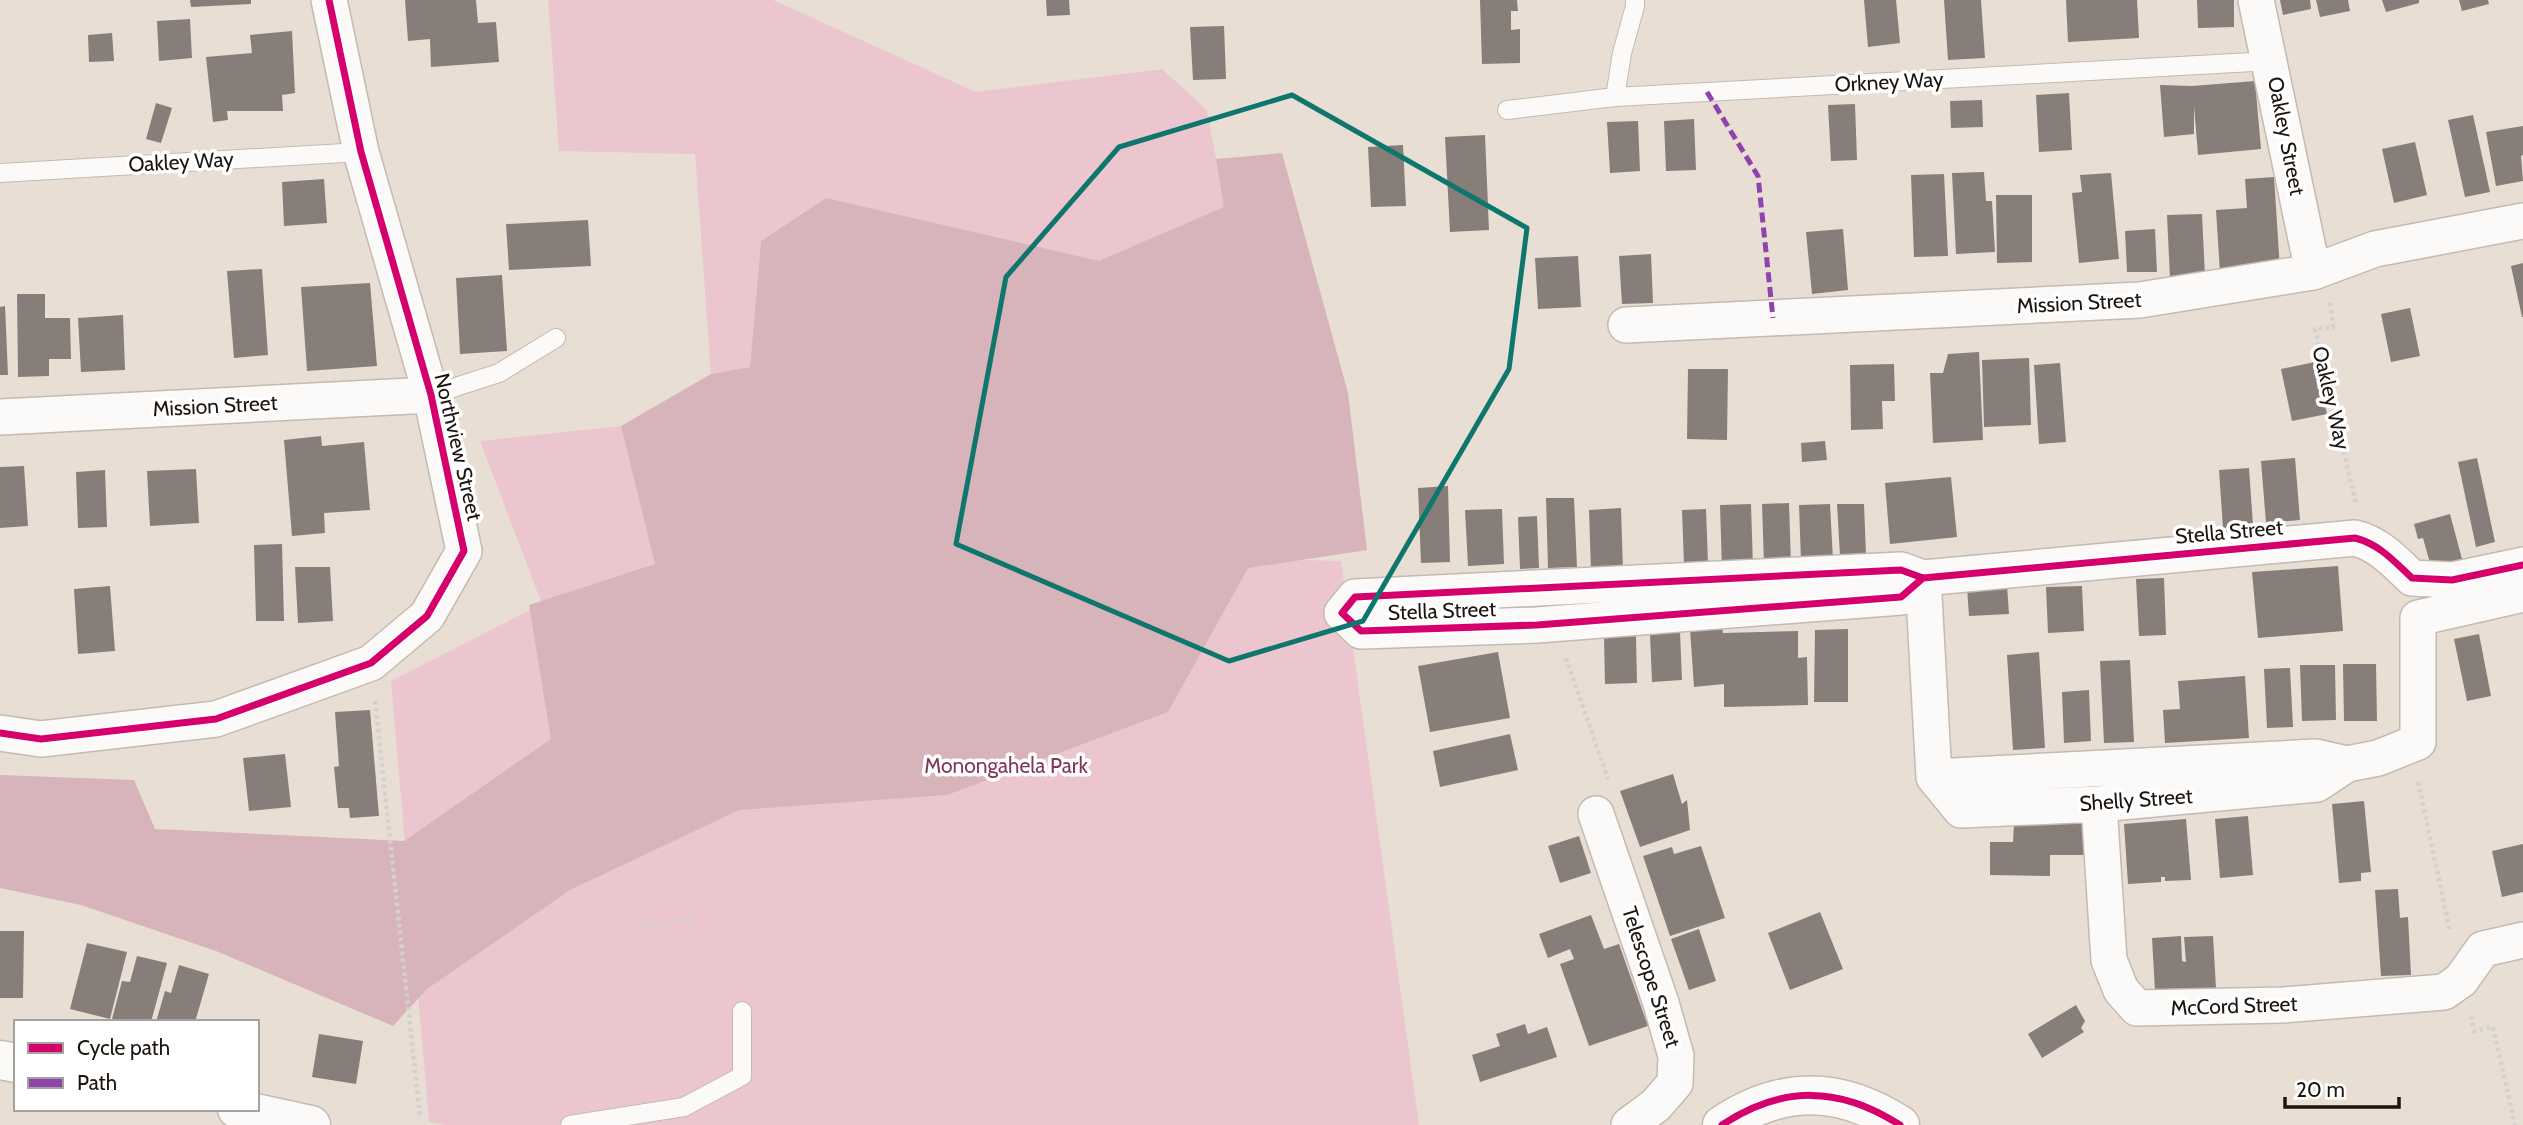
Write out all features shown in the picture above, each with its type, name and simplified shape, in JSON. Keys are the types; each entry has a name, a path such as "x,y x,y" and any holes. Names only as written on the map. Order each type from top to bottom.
{"street":[{"name":"Northview Street","path":"0,733 41,739 216,719 371,663 427,616 464,551 431,395 361,152 329,0"},
{"name":"Oakley Street","path":"2256,0 2322,286"},
{"name":"Mission Street","path":"1626,325 2140,300 2322,286 2375,249 2523,221"},
{"name":"Mission Street","path":"0,417 431,395"},
{"name":"Stella Street","path":"1923,578 1901,597 1566,623 1361,631 1342,613 1356,597 1901,570 1923,578 2355,538 2369,542 2389,555 2412,578 2452,580 2523,565"},
{"path":"1923,578 1934,777"},
{"name":"Shelly Street","path":"1934,777 1961,810 2099,804 2317,784 2347,764 2378,758 2418,742 2418,618 2523,594"},
{"name":"Shelly Street","path":"1934,777 2316,757 2347,764"},
{"name":"Telescope Street","path":"1603,800 1676,1056 1675,1083 1656,1105 1629,1125"},
{"name":"McCord Street","path":"2099,804 2109,960 2120,990 2137,1008 2283,1005 2444,992 2461,980 2483,949 2523,940"},
{"path":"1722,1125 1758,1105 1802,1095 1835,1096 1864,1105 1900,1125"},
{"path":"246,1111 311,1125"}],"lane":[{"path":"1615,97 1635,0"},
{"name":"Orkney Way","path":"1507,110 1615,97 2271,61"},
{"name":"Oakley Way","path":"0,173 361,152"},
{"path":"431,395 499,373 556,338"},
{"path":"570,1125 684,1107 742,1076 742,1011"}],"path":[{"path":"1566,623 1564,652 1603,800"},
{"path":"371,663 420,1117"},
{"path":"2407,782 2418,778 2450,933"},
{"path":"639,925 695,919"},
{"path":"2470,1013 2474,1031 2493,1027 2515,1125"}],"highlighted area":[{"path":"1292,95 1527,228 1509,369 1363,621 1229,661 956,544 1006,277 1119,147"}],"green space":[{"path":"548,0 773,0 976,92 1162,69 1207,110 1225,207 1099,262 826,198 761,241 750,367 711,374 695,154 559,151"},
{"path":"1282,153 1348,393 1367,550 1248,568 1168,712 947,795 739,810 570,890 427,989 393,1026 216,951 81,905 0,888 0,775 134,780 155,829 404,841 551,739 529,605 655,564 621,426 711,374 750,367 761,241 826,198 1099,261 1224,207 1216,159"},
{"name":"Monongahela Park","path":"621,426 1305,560 1341,561 1419,1125 446,1125 429,1122 391,681 542,604 480,441"}],"building":[{"path":"190,0 251,0 251,4 191,7"},
{"path":"405,0 476,0 478,23 496,22 499,62 431,67 430,39 408,41"},
{"path":"1046,0 1069,0 1070,15 1047,16"},
{"path":"1480,0 1517,0 1518,11 1511,11 1511,30 1520,29 1520,63 1482,64"},
{"path":"1864,0 1896,0 1900,43 1868,47"},
{"path":"1944,0 1981,0 1985,58 1948,60"},
{"path":"2066,0 2137,0 2139,38 2068,42"},
{"path":"2197,0 2234,0 2234,27 2198,28"},
{"path":"2280,0 2310,0 2311,9 2283,15"},
{"path":"2316,0 2348,0 2350,11 2320,17"},
{"path":"2382,0 2419,0 2419,3 2386,12"},
{"path":"2459,0 2488,0 2489,4 2462,11"},
{"path":"190,19 192,58 159,61 157,21"},
{"path":"1224,26 1226,79 1193,80 1190,27"},
{"path":"292,31 295,93 282,95 283,111 227,111 228,120 213,122 206,57 252,53 250,35"},
{"path":"112,33 114,61 89,62 88,35"},
{"path":"2255,81 2261,149 2198,155 2194,106 2194,134 2164,137 2160,85 2192,86"},
{"path":"2069,93 2072,150 2039,152 2036,95"},
{"path":"1982,100 1983,127 1951,128 1950,101"},
{"path":"156,103 172,108 161,143 146,139"},
{"path":"1855,104 1857,160 1831,161 1828,105"},
{"path":"2473,115 2490,192 2465,197 2448,120"},
{"path":"1694,119 1696,170 1666,171 1664,121"},
{"path":"1638,121 1640,171 1610,173 1607,122"},
{"path":"2523,126 2523,181 2496,186 2486,132"},
{"path":"1485,135 1489,230 1450,232 1445,137"},
{"path":"2415,142 2427,195 2394,203 2382,149"},
{"path":"1403,145 1406,206 1371,207 1368,147"},
{"path":"1984,172 1986,201 1992,201 1995,252 1956,254 1952,173"},
{"path":"2111,173 2119,259 2079,263 2072,193 2082,192 2080,175"},
{"path":"1944,174 1948,256 1914,257 1911,175"},
{"path":"2274,177 2280,269 2220,273 2216,210 2247,208 2245,179"},
{"path":"324,179 327,223 284,226 282,182"},
{"path":"1996,195 2032,195 2032,262 1997,263"},
{"path":"2202,214 2205,276 2170,278 2167,215"},
{"path":"588,220 591,266 509,270 506,224"},
{"path":"1843,229 1848,290 1812,294 1806,232"},
{"path":"2155,229 2157,272 2127,272 2125,231"},
{"path":"1651,254 1653,303 1622,304 1619,256"},
{"path":"1578,256 1581,307 1538,309 1535,258"},
{"path":"2523,263 2523,317 2522,317 2511,266"},
{"path":"262,269 268,355 234,358 227,271"},
{"path":"502,275 507,351 460,354 456,278"},
{"path":"370,283 377,366 307,371 301,287"},
{"path":"17,294 45,294 45,318 70,318 71,359 49,359 49,376 18,377"},
{"path":"5,306 8,375 0,375 0,307"},
{"path":"2410,308 2420,356 2391,362 2381,314"},
{"path":"123,315 125,370 81,372 78,318"},
{"path":"1979,352 1983,440 1933,443 1930,373 1943,373 1948,354"},
{"path":"2029,358 2031,425 1984,427 1982,360"},
{"path":"2315,362 2327,414 2292,421 2281,369"},
{"path":"2060,363 2066,442 2039,444 2034,365"},
{"path":"1894,364 1895,401 1882,401 1883,429 1851,430 1850,365"},
{"path":"1688,369 1728,369 1727,440 1687,439"},
{"path":"321,436 322,446 364,442 370,510 324,513 325,533 292,536 284,440"},
{"path":"1825,441 1827,460 1802,462 1801,443"},
{"path":"2295,458 2300,520 2266,523 2261,461"},
{"path":"2477,458 2495,542 2476,547 2458,462"},
{"path":"24,466 28,526 0,528 0,467"},
{"path":"2249,468 2253,525 2223,528 2219,470"},
{"path":"196,469 199,523 150,526 147,471"},
{"path":"105,470 107,527 78,528 76,472"},
{"path":"1951,477 1957,537 1890,544 1885,483"},
{"path":"1448,486 1450,562 1421,563 1418,488"},
{"path":"1546,498 1574,498 1577,567 1548,568"},
{"path":"1789,503 1791,564 1764,565 1762,504"},
{"path":"1751,504 1753,568 1722,569 1720,505"},
{"path":"1830,504 1833,560 1801,561 1799,505"},
{"path":"1837,504 1864,504 1866,555 1840,556"},
{"path":"1621,508 1623,571 1591,572 1589,510"},
{"path":"1502,509 1504,564 1468,566 1465,510"},
{"path":"1706,509 1708,564 1684,565 1682,510"},
{"path":"2450,514 2462,559 2431,567 2423,538 2418,539 2414,524"},
{"path":"1537,516 1539,568 1520,569 1518,517"},
{"path":"282,544 284,621 256,621 254,545"},
{"path":"2338,566 2343,631 2258,638 2252,572"},
{"path":"295,567 330,567 333,621 298,623"},
{"path":"2164,578 2166,635 2139,636 2136,579"},
{"path":"2007,585 2009,614 1969,616 1967,587"},
{"path":"110,586 115,651 78,654 74,589"},
{"path":"2082,586 2084,631 2048,633 2046,587"},
{"path":"1722,627 1723,633 1798,631 1798,658 1807,657 1808,705 1724,707 1724,684 1694,687 1690,629"},
{"path":"1848,629 1848,702 1814,702 1815,630"},
{"path":"1680,632 1682,680 1652,682 1650,634"},
{"path":"2479,634 2491,696 2467,701 2454,639"},
{"path":"1636,636 1637,683 1605,684 1604,637"},
{"path":"1498,652 1510,718 1430,732 1418,666"},
{"path":"2039,652 2045,748 2013,750 2007,655"},
{"path":"2130,660 2134,742 2104,743 2100,661"},
{"path":"2343,664 2376,664 2377,721 2344,721"},
{"path":"2300,665 2335,665 2336,720 2302,721"},
{"path":"2290,668 2293,727 2267,728 2264,669"},
{"path":"2245,676 2249,738 2165,743 2163,710 2180,709 2178,681"},
{"path":"2089,690 2091,741 2064,743 2062,692"},
{"path":"370,710 379,816 350,818 349,808 338,808 334,767 339,766 335,712"},
{"path":"1510,734 1518,770 1440,787 1433,751"},
{"path":"285,754 291,807 249,811 243,758"},
{"path":"1673,774 1682,804 1687,800 1690,830 1640,847 1620,791"},
{"path":"2364,801 2371,872 2361,873 2361,881 2339,883 2332,804"},
{"path":"2248,816 2253,875 2220,878 2215,819"},
{"path":"2186,819 2191,880 2165,881 2165,877 2161,877 2161,882 2128,884 2124,824"},
{"path":"2014,823 2086,824 2086,855 2050,855 2050,876 1990,875 1990,842 2013,842"},
{"path":"1579,836 1591,873 1560,883 1548,846"},
{"path":"2523,844 2523,892 2502,897 2492,851"},
{"path":"1701,846 1725,918 1670,936 1643,856 1672,847 1674,854"},
{"path":"2398,889 2400,918 2408,917 2411,975 2381,976 2375,890"},
{"path":"1820,912 1843,969 1790,990 1768,933"},
{"path":"1591,915 1604,949 1619,944 1648,1026 1589,1046 1560,964 1574,959 1570,949 1548,958 1539,934"},
{"path":"1699,929 1716,981 1689,990 1671,939"},
{"path":"0,931 24,931 23,998 0,998"},
{"path":"2181,936 2182,961 2186,962 2184,937 2213,936 2216,988 2155,991 2152,938"},
{"path":"87,943 127,952 110,1019 70,1009"},
{"path":"137,956 167,963 152,1020 112,1019 122,981 130,982"},
{"path":"179,965 209,974 196,1020 157,1020 165,991 171,993"},
{"path":"2076,1005 2085,1021 2081,1028 2084,1032 2042,1058 2028,1034"},
{"path":"1525,1024 1528,1034 1547,1027 1557,1057 1480,1082 1472,1055 1500,1046 1496,1034"},
{"path":"319,1034 363,1041 356,1084 312,1077"}],"marked path":[{"path":"1707,92 1758,176 1773,318"}],"cycle path":[{"path":"0,733 41,739 216,719 371,663 427,616 464,551 431,395 361,152 329,0"},
{"path":"1923,578 1901,597 1537,625 1361,631 1342,613 1355,597 1901,570 1923,578 2355,538 2379,549 2412,578 2452,580 2523,565"},
{"path":"1722,1125 1767,1103 1811,1095 1855,1103 1900,1125"}]}
